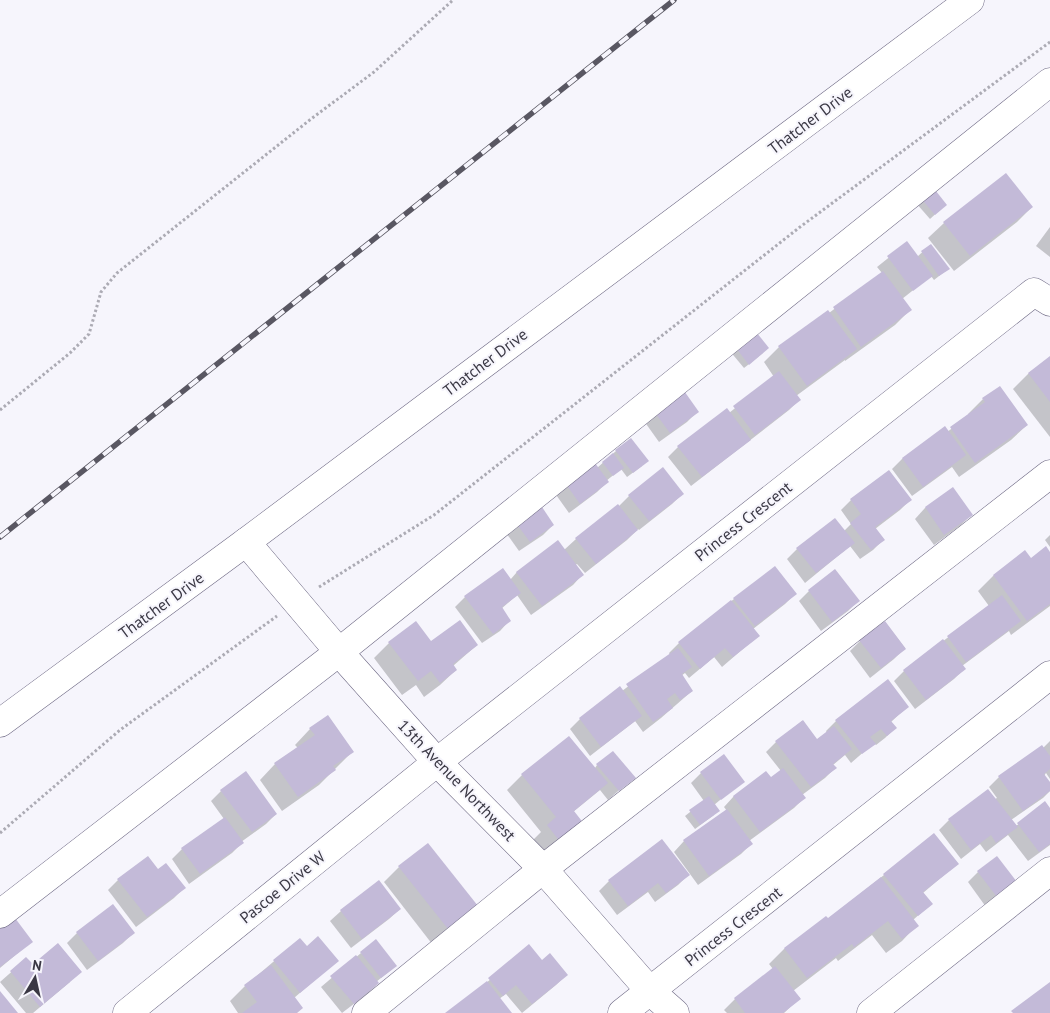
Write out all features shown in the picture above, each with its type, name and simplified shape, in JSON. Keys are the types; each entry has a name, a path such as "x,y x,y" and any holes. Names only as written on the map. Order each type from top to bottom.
{"street":[{"name":"Thatcher Drive","path":"0,723 246,542 970,0"},
{"path":"0,914 339,652 1046,92"},
{"name":"Princess Crescent","path":"437,762 1034,292 1050,302"},
{"path":"366,1013 543,869 1050,474"},
{"name":"13th Avenue Northwest","path":"246,542 339,652 437,762 543,869 650,991 674,1013"},
{"name":"Princess Crescent","path":"622,1013 1050,675"},
{"name":"Pascoe Drive W","path":"127,1013 437,762"},
{"path":"871,1013 1050,871"}],"path":[{"path":"0,410 89,334 101,292 117,273 311,119 374,72 452,0"},
{"path":"0,833 120,730 297,601 434,515 800,227 1050,42"}],"building":[{"path":"1006,173 1033,207 970,256 943,222"},
{"path":"932,186 947,205 935,215 920,197"},
{"path":"907,241 933,276 913,291 887,256"},
{"path":"931,244 950,269 939,276 921,251"},
{"path":"883,271 912,310 861,347 833,307"},
{"path":"828,310 857,349 807,386 778,346"},
{"path":"753,328 769,348 749,365 733,344"},
{"path":"1050,356 1050,402 1028,373"},
{"path":"779,371 801,400 755,435 733,406"},
{"path":"1000,386 1028,425 975,463 950,427 985,402 982,398"},
{"path":"682,388 699,412 670,433 653,410"},
{"path":"727,408 751,440 702,477 677,446"},
{"path":"945,426 966,455 923,487 902,458"},
{"path":"631,438 649,461 633,473 615,450"},
{"path":"613,453 624,468 613,476 602,462"},
{"path":"592,459 609,482 580,504 563,480"},
{"path":"663,467 684,494 649,521 628,495"},
{"path":"889,470 912,500 875,527 885,540 871,550 850,523 861,514 850,499"},
{"path":"953,487 973,515 944,535 925,507"},
{"path":"538,501 554,525 530,542 513,519"},
{"path":"618,504 638,530 596,564 575,538"},
{"path":"835,518 855,543 816,573 796,548"},
{"path":"558,540 584,575 542,606 516,572"},
{"path":"1046,546 1050,552 1050,604 1027,621 993,575 1025,550 1031,558"},
{"path":"775,566 797,594 755,626 733,598"},
{"path":"503,568 521,593 502,607 511,621 493,634 464,596"},
{"path":"835,569 860,601 832,622 808,590"},
{"path":"1002,595 1021,621 966,662 947,636"},
{"path":"731,600 760,636 733,657 725,648 700,669 678,642"},
{"path":"460,620 478,645 453,664 457,670 440,683 431,671 418,681 388,642 416,621 431,641"},
{"path":"885,621 906,649 881,668 859,640"},
{"path":"943,639 966,669 926,700 903,670"},
{"path":"678,648 692,667 682,674 693,691 680,700 675,693 667,699 673,708 653,722 626,684"},
{"path":"888,679 909,707 891,721 897,728 887,736 881,729 870,737 876,744 862,754 835,720"},
{"path":"620,686 642,716 601,747 579,718"},
{"path":"328,715 354,752 333,766 336,770 298,797 274,763 315,735 309,728"},
{"path":"803,720 817,739 834,726 852,749 833,764 837,768 811,787 775,741"},
{"path":"569,736 608,783 574,811 588,829 565,848 547,825 556,817 521,774"},
{"path":"1042,745 1050,756 1050,769 1044,774 1050,782 1050,791 1023,811 998,776"},
{"path":"613,751 636,778 619,791 596,764"},
{"path":"724,754 745,782 721,800 700,772"},
{"path":"783,768 806,798 760,832 733,796 766,771 771,777"},
{"path":"246,771 277,814 252,832 220,790"},
{"path":"988,789 1018,827 996,843 991,835 971,850 948,819"},
{"path":"709,796 720,811 700,825 689,810"},
{"path":"1045,801 1050,808 1050,844 1039,852 1017,823"},
{"path":"727,809 753,844 709,876 683,840"},
{"path":"225,817 244,843 200,874 181,848"},
{"path":"934,833 959,864 923,892 933,904 918,916 883,874"},
{"path":"662,839 690,875 666,893 658,883 628,906 608,880"},
{"path":"428,843 482,911 452,934 398,866"},
{"path":"148,856 158,869 166,863 186,888 147,917 117,879"},
{"path":"997,856 1017,882 997,897 977,871"},
{"path":"881,877 919,926 902,939 888,921 854,947 852,944 807,978 784,948 826,916 828,918"},
{"path":"379,880 401,909 362,939 340,910"},
{"path":"113,904 135,933 98,961 76,932"},
{"path":"12,914 33,942 0,967 0,924"},
{"path":"318,936 339,961 300,993 273,960 300,938 307,946"},
{"path":"376,939 397,966 381,978 360,952"},
{"path":"58,943 82,972 40,1007 10,971 26,957 33,964"},
{"path":"529,944 542,960 550,953 568,975 532,1004 516,985 503,996 488,978"},
{"path":"356,955 379,983 354,1004 330,976"},
{"path":"271,965 303,1008 297,1013 242,1013 257,1002 244,985"},
{"path":"775,966 801,999 783,1013 745,1013 734,998"},
{"path":"487,981 512,1013 445,1013"},
{"path":"1050,982 1050,1013 1013,1013 1011,1011"},
{"path":"0,991 18,1013 0,1013"}],"railway":[{"path":"0,537 674,0"}]}
